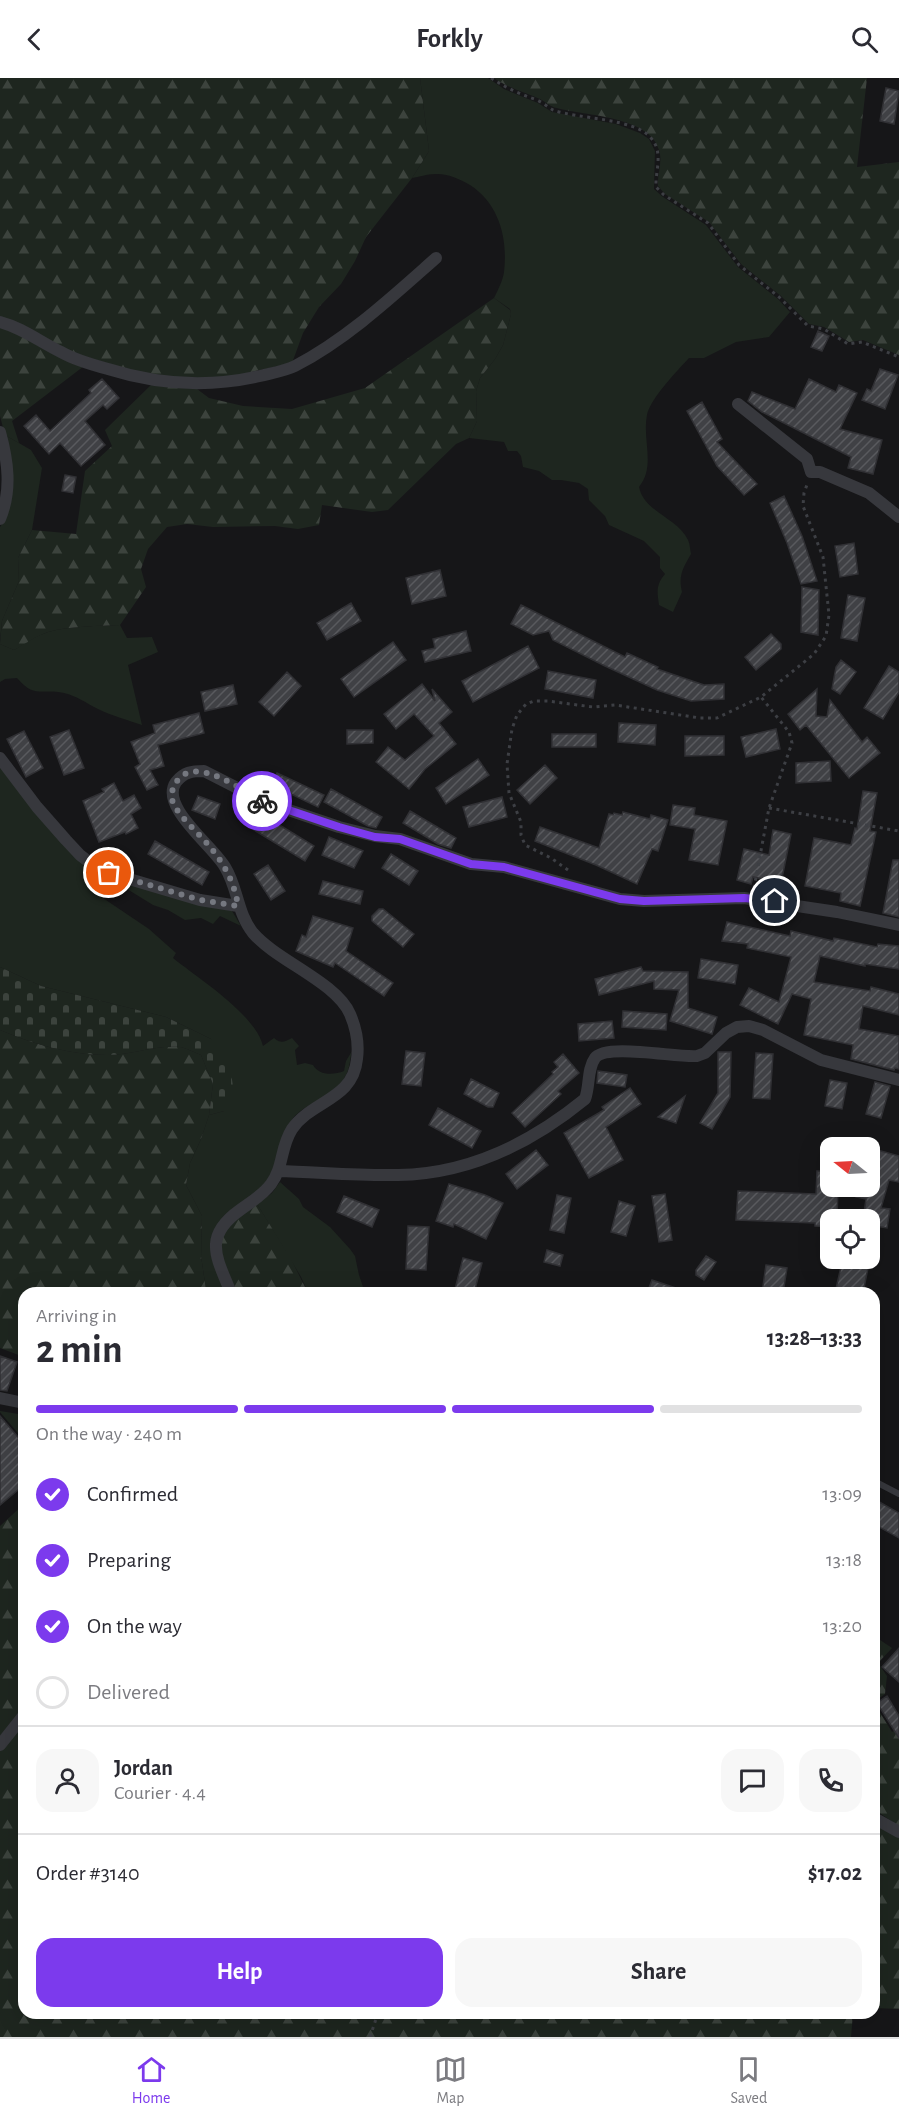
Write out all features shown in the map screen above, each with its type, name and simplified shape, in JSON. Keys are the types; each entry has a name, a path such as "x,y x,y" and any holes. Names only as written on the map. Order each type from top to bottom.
{"street":[{"path":"0,322 29,333 62,353 108,369 152,380 197,385 244,380 293,367 312,356 386,303 436,258"},
{"path":"738,404 803,454 811,472 820,472 869,493 899,518"},
{"path":"0,432 5,451 8,486 0,519"},
{"path":"0,758 59,832 80,855 93,865 109,873 200,900 238,906"},
{"path":"229,1287 215,1253 215,1243 225,1223 262,1195 278,1171 282,1149 293,1127 303,1117 342,1091 351,1081 356,1069 357,1041 349,1013 343,1002 254,934 238,906 235,890 224,865 214,850 174,805 173,786 181,775 193,771 204,771 265,802 339,827 375,837 400,839 471,864 504,867 620,899 644,901 752,898 899,925"},
{"path":"278,1171 398,1175 448,1170 477,1162 530,1138 585,1099 589,1090 591,1069 598,1055 623,1051 697,1056 705,1053 726,1033 737,1027 749,1026 763,1030 821,1060 899,1080"},
{"path":"0,1398 18,1402"},
{"path":"0,1745 18,1722"},
{"path":"880,1821 899,1832"}],"lane":[{"path":"880,1484 899,1494"}],"path":[{"path":"491,78 553,110 617,122 651,137 658,150 656,188 708,223 739,265 780,297 808,326 824,329 848,344 862,342 899,357"},
{"path":"584,890 567,870 551,858 525,845 521,835 521,822 509,793 507,764 512,729 518,715 526,704 534,701 549,701 593,707 615,705 700,718 717,718 761,697 813,654 826,636 830,615 824,557 803,506 804,493 811,472"},
{"path":"752,898 770,808 792,743 789,732 761,697"},
{"path":"770,808 899,831"},
{"path":"370,2037 376,2019"}],"green space":[{"path":"0,78 420,78 429,151 412,178 366,237 341,284 319,307 303,333 292,363 219,379 153,377 64,350 0,318"},
{"path":"420,78 488,78 504,89 538,103 552,112 616,124 640,133 649,139 655,151 654,189 706,225 738,267 778,299 790,312 769,337 736,342 704,358 689,358 665,385 649,408 646,424 647,470 639,487 647,503 683,532 689,542 691,554 682,572 682,592 673,612 659,605 658,588 665,574 660,568 660,557 644,541 609,525 605,516 589,500 588,489 579,483 552,480 539,471 523,467 521,456 517,451 508,451 504,442 469,438 477,421 476,391 480,378 503,345 511,314 510,309 494,298 503,275 505,259 503,235 495,212 480,193 470,185 444,174 412,178 429,151"},
{"path":"494,78 867,78 857,167 899,162 899,355 863,340 849,342 824,327 809,324 781,296 741,264 709,222 665,194 658,186 659,150 653,139 643,130 615,119 550,106"},
{"path":"494,298 510,310 511,314 503,345 480,378 476,391 477,421 469,438 456,444 388,510 372,512 322,505 319,525 298,529 275,526 213,527 187,524 167,527 148,549 141,569 146,587 120,625 56,630 39,636 14,650 0,644 2,621 19,581 18,558 32,530 76,534 85,471 112,446 105,430 151,385 197,389 209,398 243,406 292,409 365,388"},
{"path":"0,326 84,366 12,421 19,443 5,435 0,416"},
{"path":"5,435 31,450 42,468 32,530 18,558 19,581 2,621 0,641 0,527 5,519"},
{"path":"120,625 127,638 152,637 158,652 128,665 142,725 103,711 69,694 34,691 17,678 0,682 0,644 14,650 26,642 56,630"},
{"path":"0,765 78,858 199,904 232,911 241,926 220,916 213,924 201,918 185,920 168,910 153,905 127,889 92,878 87,882 94,892 149,929 176,953 173,958 238,1010 258,1034 263,1046 274,1038 283,1042 292,1038 299,1046 295,1050 297,1065 305,1063 313,1065 319,1071 327,1074 344,1071 346,1061 352,1051 346,1075 335,1089 293,1118 275,1171 261,1191 230,1287 206,1287 201,1256 202,1216 186,1185 190,1163 209,1115 224,1111 211,1039 166,1017 41,986 0,967"},
{"path":"0,967 41,986 166,1017 211,1039 229,1061 233,1086 224,1111 209,1115 213,1084 201,1055 185,1048 171,1047 116,1055 93,1055 52,1048 0,1030"},
{"path":"0,1030 25,1040 79,1053 116,1055 171,1047 183,1048 201,1055 213,1084 209,1115 190,1163 186,1185 202,1216 201,1256 206,1287 18,1287 18,1355 0,1348"},
{"path":"280,1182 299,1199 303,1207 330,1227 355,1256 363,1287 305,1287 257,1204 272,1193"},
{"path":"257,1204 291,1259 305,1287 235,1287 225,1263 222,1242 224,1234"},
{"path":"0,1412 18,1414 18,1433"},
{"path":"18,1510 18,1714 0,1736 0,1526"},
{"path":"880,1640 892,1648 880,1661"},
{"path":"880,1666 887,1676 885,1694 880,1698"},
{"path":"880,1713 892,1732 899,1727 899,1826 880,1813"},
{"path":"18,1729 18,2019 852,2019 851,2037 0,2037 0,1751"},
{"path":"880,1827 899,1838 899,2009 880,2008"}],"building":[{"path":"886,88 899,91 894,124 880,121"},
{"path":"818,331 829,336 822,351 811,347"},
{"path":"880,369 898,375 885,409 862,400 867,389 871,391"},
{"path":"102,379 119,398 107,409 103,405 85,421 105,445 81,466 60,443 49,454 24,426 36,415 50,431 91,393 89,390"},
{"path":"809,379 836,392 839,385 857,393 840,429 882,440 873,474 848,468 851,457 762,412 748,401 752,392 795,409"},
{"path":"702,402 722,439 717,442 757,484 744,495 717,466 687,411"},
{"path":"65,475 76,477 73,493 62,491"},
{"path":"784,496 802,536 817,581 801,584 770,503"},
{"path":"854,543 858,574 840,577 835,546"},
{"path":"440,570 446,596 412,604 406,578"},
{"path":"802,587 819,590 818,635 801,632"},
{"path":"848,595 865,598 857,641 841,638"},
{"path":"351,603 361,621 327,640 317,623"},
{"path":"521,605 625,657 627,653 658,667 657,669 704,685 724,684 724,699 691,701 657,690 553,640 549,631 533,635 511,624"},
{"path":"466,631 471,651 425,662 422,651 435,648 433,639"},
{"path":"771,634 781,644 781,649 756,670 745,657"},
{"path":"393,642 406,660 354,697 341,679"},
{"path":"528,646 539,668 473,702 462,681"},
{"path":"841,660 856,672 840,694 832,689 836,667"},
{"path":"889,666 899,672 899,692 883,719 864,708"},
{"path":"548,671 596,680 593,698 545,689"},
{"path":"287,672 301,686 274,716 259,702"},
{"path":"422,684 435,701 432,689 452,712 439,723 456,744 425,769 409,789 376,762 388,747 405,760 434,736 414,714 396,729 384,714"},
{"path":"233,685 237,704 205,711 201,692"},
{"path":"817,689 816,716 827,717 830,700 862,742 867,737 880,753 849,778 806,725 800,730 788,714"},
{"path":"199,713 204,733 158,745 164,766 150,770 158,785 147,790 135,767 140,764 131,742 155,733 153,725"},
{"path":"619,723 656,725 655,745 618,742"},
{"path":"776,729 780,749 746,757 741,737"},
{"path":"69,730 84,768 64,775 50,737"},
{"path":"347,730 373,730 373,743 347,744"},
{"path":"24,731 43,768 26,777 7,739"},
{"path":"552,734 596,734 596,747 552,747"},
{"path":"685,736 724,736 724,755 685,756"},
{"path":"478,759 489,775 446,804 436,788"},
{"path":"830,761 831,781 796,783 796,763"},
{"path":"545,765 557,778 530,804 517,790"},
{"path":"277,773 324,795 318,807 272,785"},
{"path":"114,783 123,801 134,795 141,808 131,814 138,828 99,842 83,801 104,792 102,789"},
{"path":"331,789 382,817 376,828 324,802"},
{"path":"863,791 877,793 870,831 876,832 860,906 840,901 841,893 805,886 814,838 851,845 855,828 857,829"},
{"path":"198,796 220,804 215,819 192,810"},
{"path":"502,797 507,817 469,827 463,807"},
{"path":"673,805 695,808 694,815 727,821 718,865 689,860 695,829 670,825"},
{"path":"410,811 456,838 451,848 438,844 403,823"},
{"path":"623,812 650,819 651,815 668,820 658,851 652,849 637,884 535,841 540,827 599,848 609,814 622,815"},
{"path":"263,815 314,846 305,861 254,830"},
{"path":"773,830 791,834 781,883 753,877 751,884 737,880 744,849 769,855"},
{"path":"329,837 363,851 354,868 322,855"},
{"path":"155,841 209,872 202,885 148,854"},
{"path":"391,854 418,871 409,885 382,868"},
{"path":"893,860 899,860 899,917 883,913"},
{"path":"268,865 285,891 271,900 254,874"},
{"path":"323,881 363,891 360,904 319,894"},
{"path":"379,909 383,909 414,934 403,947 372,921 372,916"},
{"path":"313,916 353,928 346,951 393,983 384,996 335,963 333,967 296,951 302,935 306,937"},
{"path":"727,922 790,936 791,931 833,941 834,938 877,947 878,944 899,946 899,969 865,964 865,966 820,956 814,982 870,991 871,987 899,994 899,1015 863,1006 859,1029 899,1036 899,1069 894,1070 851,1059 853,1045 804,1035 811,999 792,994 778,1024 740,1005 749,988 779,1002 791,957 747,948 748,944 722,941"},
{"path":"701,959 738,965 735,984 698,978"},
{"path":"641,967 643,971 688,972 688,1008 717,1017 712,1034 670,1021 679,990 654,989 654,981 599,995 595,979"},
{"path":"623,1011 667,1014 666,1030 622,1027"},
{"path":"612,1021 614,1038 579,1041 578,1024"},
{"path":"406,1051 425,1053 421,1086 402,1084"},
{"path":"718,1052 731,1052 730,1097 712,1129 700,1123 718,1093"},
{"path":"756,1053 773,1054 770,1099 753,1098"},
{"path":"563,1054 579,1073 558,1091 561,1094 525,1127 512,1113 553,1074 552,1072 558,1067 554,1062"},
{"path":"598,1071 627,1075 625,1087 597,1083"},
{"path":"471,1079 499,1093 493,1107 488,1107 464,1094"},
{"path":"830,1080 847,1083 842,1109 825,1106"},
{"path":"875,1082 890,1086 881,1118 866,1114"},
{"path":"630,1088 641,1104 606,1127 623,1160 589,1178 564,1133 604,1110 602,1107"},
{"path":"685,1096 676,1123 658,1117"},
{"path":"438,1108 481,1131 472,1148 429,1125"},
{"path":"536,1150 548,1165 517,1189 506,1174"},
{"path":"880,1151 899,1156 899,1182 889,1180 881,1208 890,1209 887,1228 880,1227 880,1209 865,1209 866,1199 856,1197 880,1197"},
{"path":"817,1171 820,1171 820,1197 838,1197 837,1209 820,1209 820,1226 815,1226 815,1223 736,1220 738,1191 816,1194"},
{"path":"449,1184 503,1203 486,1239 454,1224 453,1227 436,1221"},
{"path":"665,1194 672,1240 659,1242 652,1196"},
{"path":"557,1195 571,1198 564,1233 550,1230"},
{"path":"344,1196 379,1210 372,1227 337,1212"},
{"path":"619,1201 635,1206 626,1236 611,1232"},
{"path":"408,1226 429,1227 426,1270 406,1269"},
{"path":"547,1250 563,1255 560,1266 544,1262"},
{"path":"706,1256 716,1262 704,1280 696,1275 696,1270"},
{"path":"463,1258 482,1263 476,1287 456,1287"},
{"path":"766,1265 787,1268 784,1287 763,1287"},
{"path":"840,1269 868,1269 864,1287 836,1287"},
{"path":"652,1280 673,1287 649,1287"},
{"path":"0,1356 17,1362 7,1391 0,1390"},
{"path":"0,1416 18,1437 18,1490 0,1505"},
{"path":"880,1502 899,1513 899,1538 880,1527"},
{"path":"899,1648 899,1682 882,1667"},
{"path":"887,1696 899,1716 899,1738 880,1708 880,1701"}],"way so far":[{"path":"109,873 200,900 238,906 231,878 224,865 214,850 174,805 173,786 181,775 193,771 204,771 262,801"}],"route":[{"path":"262,801 375,837 400,839 471,864 504,867 620,899 644,901 744,898 775,901"}]}
